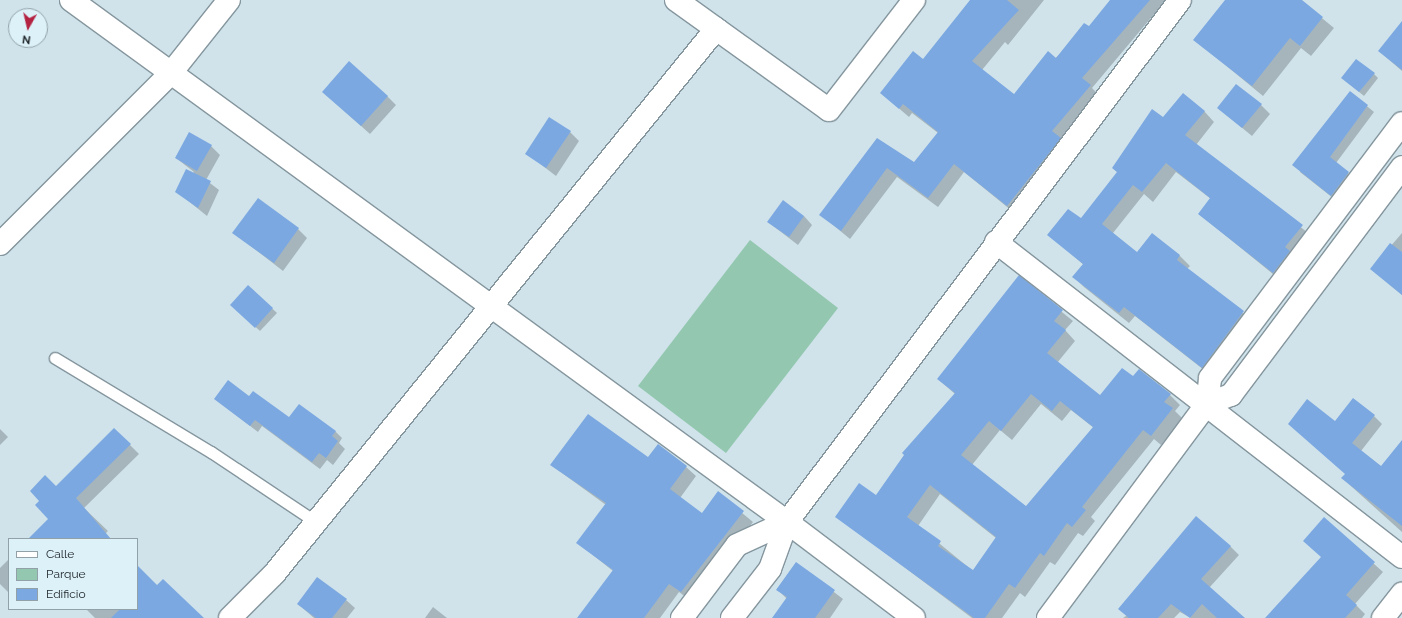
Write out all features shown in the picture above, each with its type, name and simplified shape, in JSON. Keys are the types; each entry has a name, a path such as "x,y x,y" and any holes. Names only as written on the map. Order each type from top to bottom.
{"street":[{"path":"71,0 787,522 914,618"},
{"path":"0,244 171,73 229,0"},
{"path":"676,0 829,110 914,0"},
{"path":"732,618 770,569 787,522 996,242 1180,0"},
{"path":"230,618 274,574 716,28"},
{"path":"1048,618 1207,404 1210,378 1402,123"},
{"path":"1207,404 1231,395 1402,167"},
{"path":"996,242 1207,404 1402,557"},
{"path":"682,618 737,545 787,522"},
{"path":"1383,618 1402,594"}],"lane":[{"path":"55,358 211,452 316,522"}],"green space":[{"path":"750,240 838,308 726,453 638,386"}],"building":[{"path":"970,0 1007,0 1019,10 972,61 1014,94 1048,51 1056,58 1084,23 1089,26 1110,0 1150,0 1082,78 1091,85 1052,131 1061,138 1007,206 954,164 928,198 887,168 841,231 819,215 877,138 914,162 938,132 903,104 899,109 880,93 913,51 923,59"},
{"path":"1225,0 1302,0 1323,17 1300,46 1290,38 1252,86 1193,40"},
{"path":"1402,21 1402,70 1378,51"},
{"path":"1356,59 1375,73 1359,92 1341,78"},
{"path":"349,61 388,96 361,126 322,92"},
{"path":"1236,84 1262,104 1242,128 1217,108"},
{"path":"1350,91 1368,105 1330,157 1349,172 1331,196 1292,165"},
{"path":"1183,93 1205,111 1185,135 1303,225 1285,247 1290,251 1273,273 1198,214 1210,198 1166,163 1142,192 1133,185 1102,224 1137,252 1152,233 1180,255 1177,260 1244,311 1202,368 1124,307 1119,313 1072,277 1083,264 1047,235 1068,209 1081,218 1117,172 1112,168 1152,109 1163,117"},
{"path":"549,117 571,131 546,168 525,154"},
{"path":"189,132 212,145 197,171 175,158"},
{"path":"186,169 211,181 198,208 175,192"},
{"path":"258,198 299,228 274,263 232,233"},
{"path":"783,200 804,216 789,237 767,222"},
{"path":"1390,243 1402,252 1402,295 1370,269"},
{"path":"1019,275 1063,310 1054,321 1066,330 1047,353 1100,395 1122,368 1133,376 1139,369 1171,394 1164,402 1173,408 1151,436 1143,430 1082,507 1086,510 1072,527 1067,523 1044,556 1040,553 1015,588 1009,584 985,618 974,618 835,517 859,483 876,495 904,455 902,453 955,393 937,379","holes":["1031,394 1052,411 1060,401 1093,427 1026,506 961,455 989,421 1001,431","930,485 996,537 973,570 938,546 941,541 907,517"]},
{"path":"248,285 273,308 255,328 230,305"},
{"path":"228,380 249,396 253,391 289,417 299,404 336,431 332,436 338,441 326,458 319,453 312,462 255,420 250,426 214,399"},
{"path":"1353,398 1375,415 1352,443 1381,466 1402,440 1402,526 1341,478 1345,474 1288,424 1307,399 1335,421"},
{"path":"588,414 648,457 658,444 687,466 670,489 702,513 718,491 744,511 681,592 669,584 644,618 577,618 613,570 576,543 606,503 550,465"},
{"path":"114,428 131,444 76,498 110,538 29,538 48,519 35,505 39,501 30,491 45,475 56,486"},
{"path":"1196,516 1231,546 1201,579 1245,618 1217,618 1202,604 1190,618 1171,604 1158,618 1129,618 1118,609"},
{"path":"1324,517 1375,562 1346,595 1357,605 1345,618 1265,618 1321,557 1303,541"},
{"path":"796,562 835,590 815,618 772,618 787,597 776,590"},
{"path":"138,566 157,585 163,579 204,618 111,618 119,610 138,610"},
{"path":"317,577 347,599 332,618 316,618 297,604"}]}
